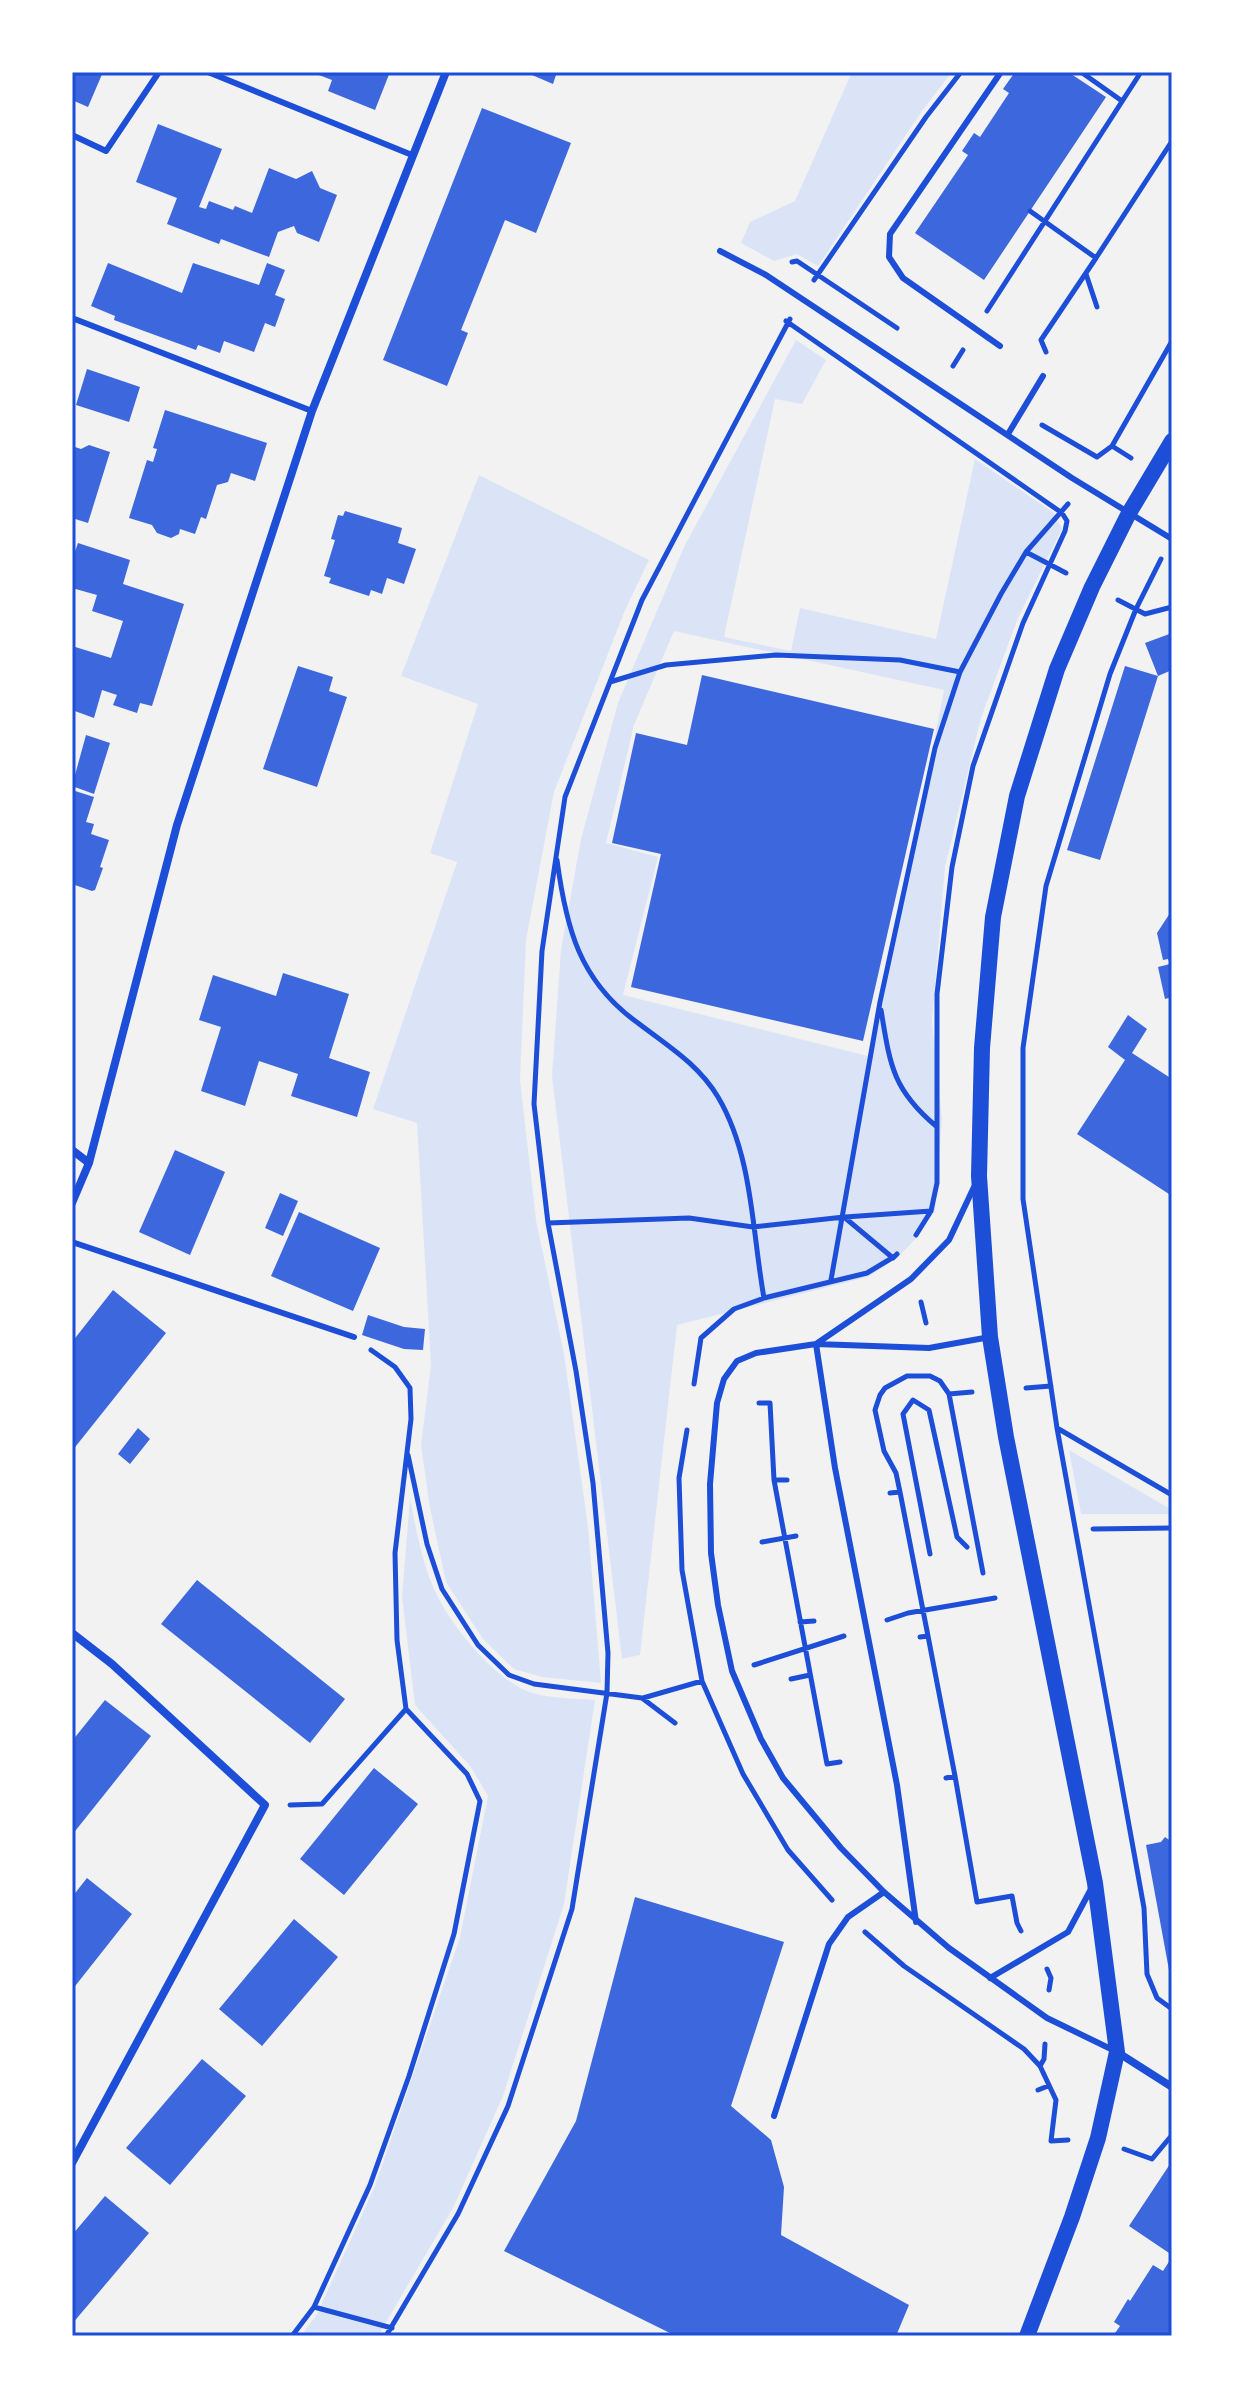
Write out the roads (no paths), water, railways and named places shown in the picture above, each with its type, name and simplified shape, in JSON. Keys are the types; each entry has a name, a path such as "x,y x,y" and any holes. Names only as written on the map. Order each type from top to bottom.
{"main road":[{"path":"1027,2336 1089,2164 1117,2052 1095,1883 1006,1437 990,1337 979,1176 982,1048 993,917 1017,796 1057,669 1092,587 1129,513 1172,441"}],"street":[{"path":"72,1203 89,1163 177,825 312,411 446,72"},
{"path":"72,1150 89,1163"},
{"path":"72,1633 112,1664 265,1805 72,2163"},
{"path":"1117,2052 1172,2087"}],"lane":[{"path":"72,135 106,151 159,72"},
{"path":"208,72 412,155"},
{"path":"1000,346 903,278 889,257 890,234 1001,72"},
{"path":"720,251 766,275 1172,538"},
{"path":"72,318 312,411"},
{"path":"1008,434 1043,376"},
{"path":"816,1344 911,1279 949,1240 979,1176"},
{"path":"72,1242 354,1337"},
{"path":"990,1337 929,1348 816,1344 756,1353 737,1361 724,1379 717,1403 710,1484 711,1553 716,1592 732,1671 741,1697 783,1778 841,1848 916,1922 990,1978 1047,2018 1117,2052"},
{"path":"816,1344 835,1468 897,1785 916,1922"},
{"path":"990,1978 1068,1932 1095,1883"},
{"path":"774,2116 829,1944 848,1917 884,1892"}]}
